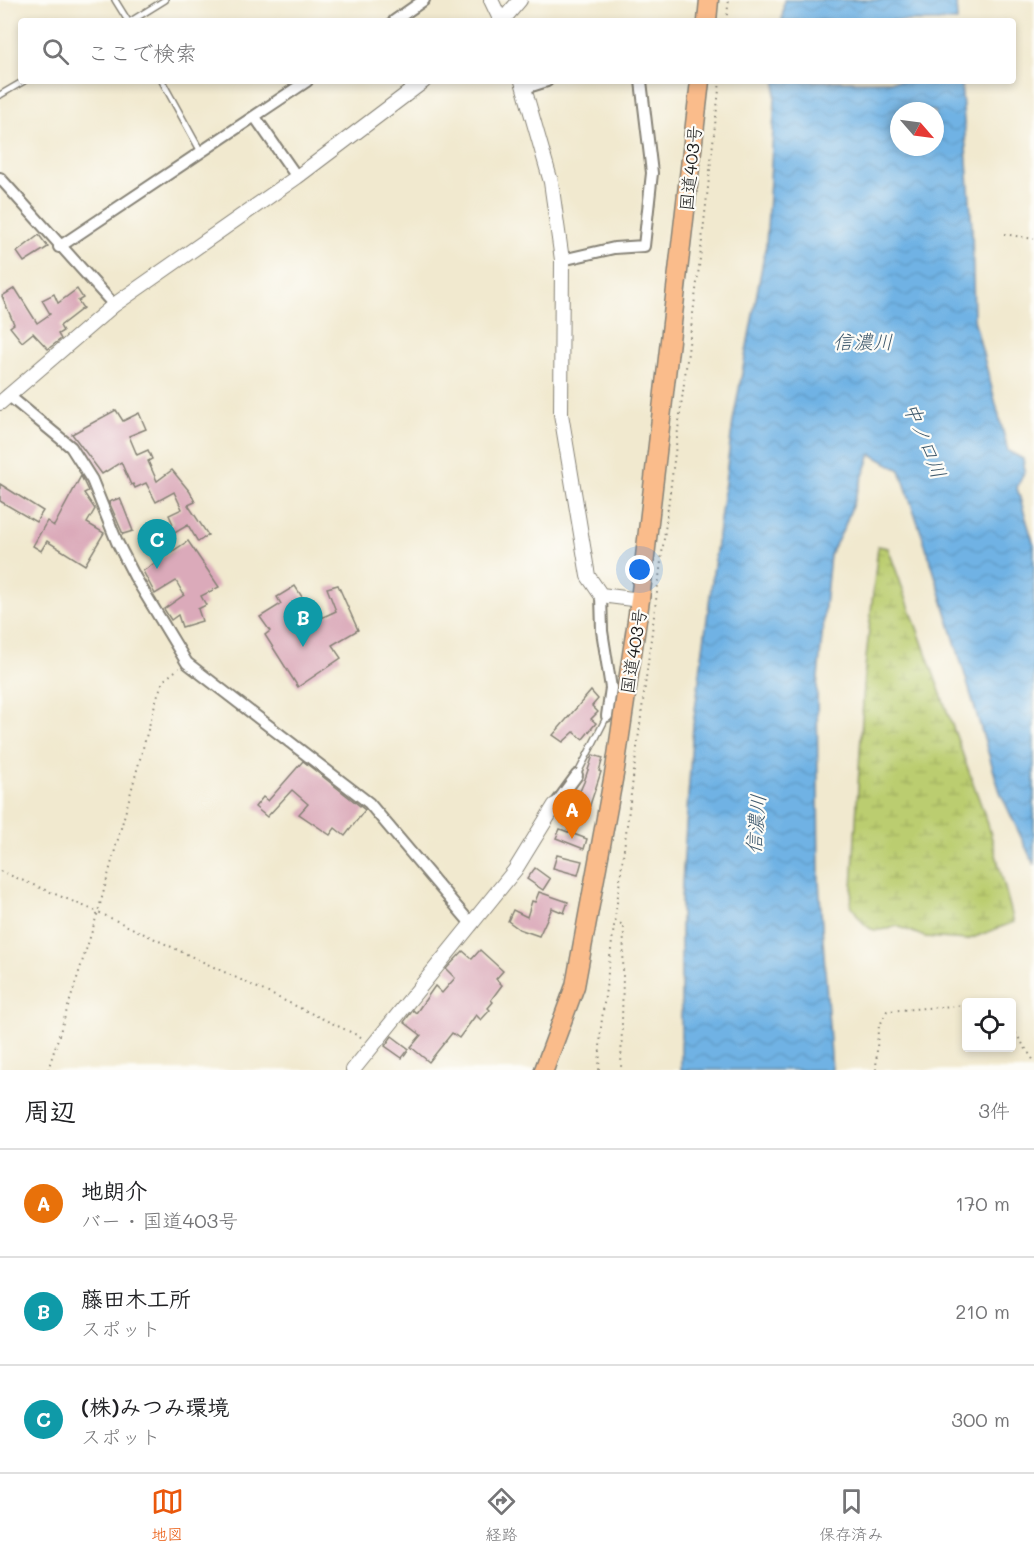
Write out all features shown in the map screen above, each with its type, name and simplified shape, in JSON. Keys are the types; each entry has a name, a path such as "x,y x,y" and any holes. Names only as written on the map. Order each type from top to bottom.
{"highway":[{"path":"707,18 709,0"},
{"name":"国道403号","path":"544,1070 575,986 615,769 640,600 700,84"}],"street":[{"path":"398,18 424,0"},
{"path":"491,0 500,18"},
{"path":"504,18 520,0"},
{"path":"59,247 200,150 255,117 303,84"},
{"path":"420,84 297,177 114,305 3,395 71,447 92,480 117,542 135,577 187,663 369,802 472,926"},
{"path":"524,84 551,182 562,260 561,414 588,576 602,595 602,631 612,688 607,716"},
{"path":"562,260 614,248 644,246 652,173 642,84"},
{"path":"255,117 297,177"},
{"path":"0,178 59,247 114,305"},
{"path":"602,595 640,600"},
{"path":"352,1070 472,926 514,870 577,775"}],"lane":[{"path":"115,0 128,18"},
{"path":"135,18 165,0"},
{"path":"0,95 19,84"},
{"path":"164,84 200,150"},
{"path":"577,775 607,716"}],"path":[{"path":"726,18 729,0"},
{"path":"599,1070 615,920 688,358 720,84"},
{"path":"1004,234 1034,238"},
{"path":"48,1070 98,912 163,681 187,663"},
{"path":"0,872 98,912 373,1042"},
{"path":"615,920 624,926 621,1070"},
{"path":"876,1070 878,1029 887,1011 962,1005"},
{"path":"1016,1035 1034,1061"}],"green space":[{"path":"878,546 888,548 988,824 1014,922 967,940 925,937 897,926 874,930 865,924 851,905 865,668"}],"water":[{"path":"784,0 956,0 957,18 782,18"},
{"name":"信濃川","path":"776,84 961,84 972,227 974,319 1008,451 1023,459 1025,470 1017,488 1034,545 1034,865 1000,792 931,562 900,470 871,454 844,528 830,555 817,688 819,881 832,1070 681,1070 681,898 693,725 733,421 766,245"}],"building":[{"path":"39,235 48,247 24,262 17,252"},
{"path":"15,288 37,323 50,314 42,300 54,294 58,303 77,289 83,298 78,301 83,308 60,326 63,331 58,334 61,339 48,349 33,333 22,342 10,327 14,324 2,296"},
{"path":"116,410 123,421 139,413 146,429 129,436 137,455 148,450 152,459 148,461 157,481 172,470 190,492 195,502 188,505 208,535 198,542 188,525 161,541 156,533 173,524 169,515 182,509 174,492 156,502 146,483 135,488 133,484 131,485 121,462 102,474 72,434"},
{"path":"81,476 88,491 84,493 95,509 87,523 104,533 85,565 47,541 41,551 33,546 47,521 54,526"},
{"path":"0,484 43,511 36,522 0,501"},
{"path":"120,498 133,531 123,534 109,502"},
{"path":"188,541 219,587 201,596 206,605 198,609 202,621 182,627 178,615 171,620 164,609 184,595 176,581 155,594 143,571"},
{"path":"338,585 358,630 332,645 341,658 298,687 265,635 270,631 260,617 281,604 277,597 295,586 317,620 336,611 327,588"},
{"path":"591,691 598,699 592,706 598,712 591,719 596,723 583,739 574,732 563,742 553,735"},
{"path":"593,755 603,758 599,771 601,772 589,808 572,803 577,790 580,791 584,782"},
{"path":"303,761 365,810 345,836 335,828 330,835 299,814 308,804 292,790 267,817 255,807 263,797 268,801"},
{"path":"560,829 587,839 584,849 556,838"},
{"path":"557,855 582,861 578,875 553,868"},
{"path":"535,868 550,879 543,890 527,879"},
{"path":"539,892 568,902 564,913 552,908 539,936 519,929 508,921 513,910 527,917 532,901 535,902"},
{"path":"480,950 503,971 496,979 502,985 491,1000 493,1002 488,1008 490,1010 481,1020 476,1015 459,1038 452,1033 429,1062 411,1047 421,1035 404,1022 413,1010 416,1013 435,986 442,993 455,978 446,969 463,951 472,959"},
{"path":"392,1036 409,1049 402,1058 385,1046"}],"place":[{"name":"(株)みつみ環境","path":"157,569"},
{"name":"藤田木工所","path":"303,647"},
{"name":"地朗介","path":"572,839"}],"water label":[{"name":"中ノ口川","path":"926,440"}]}
